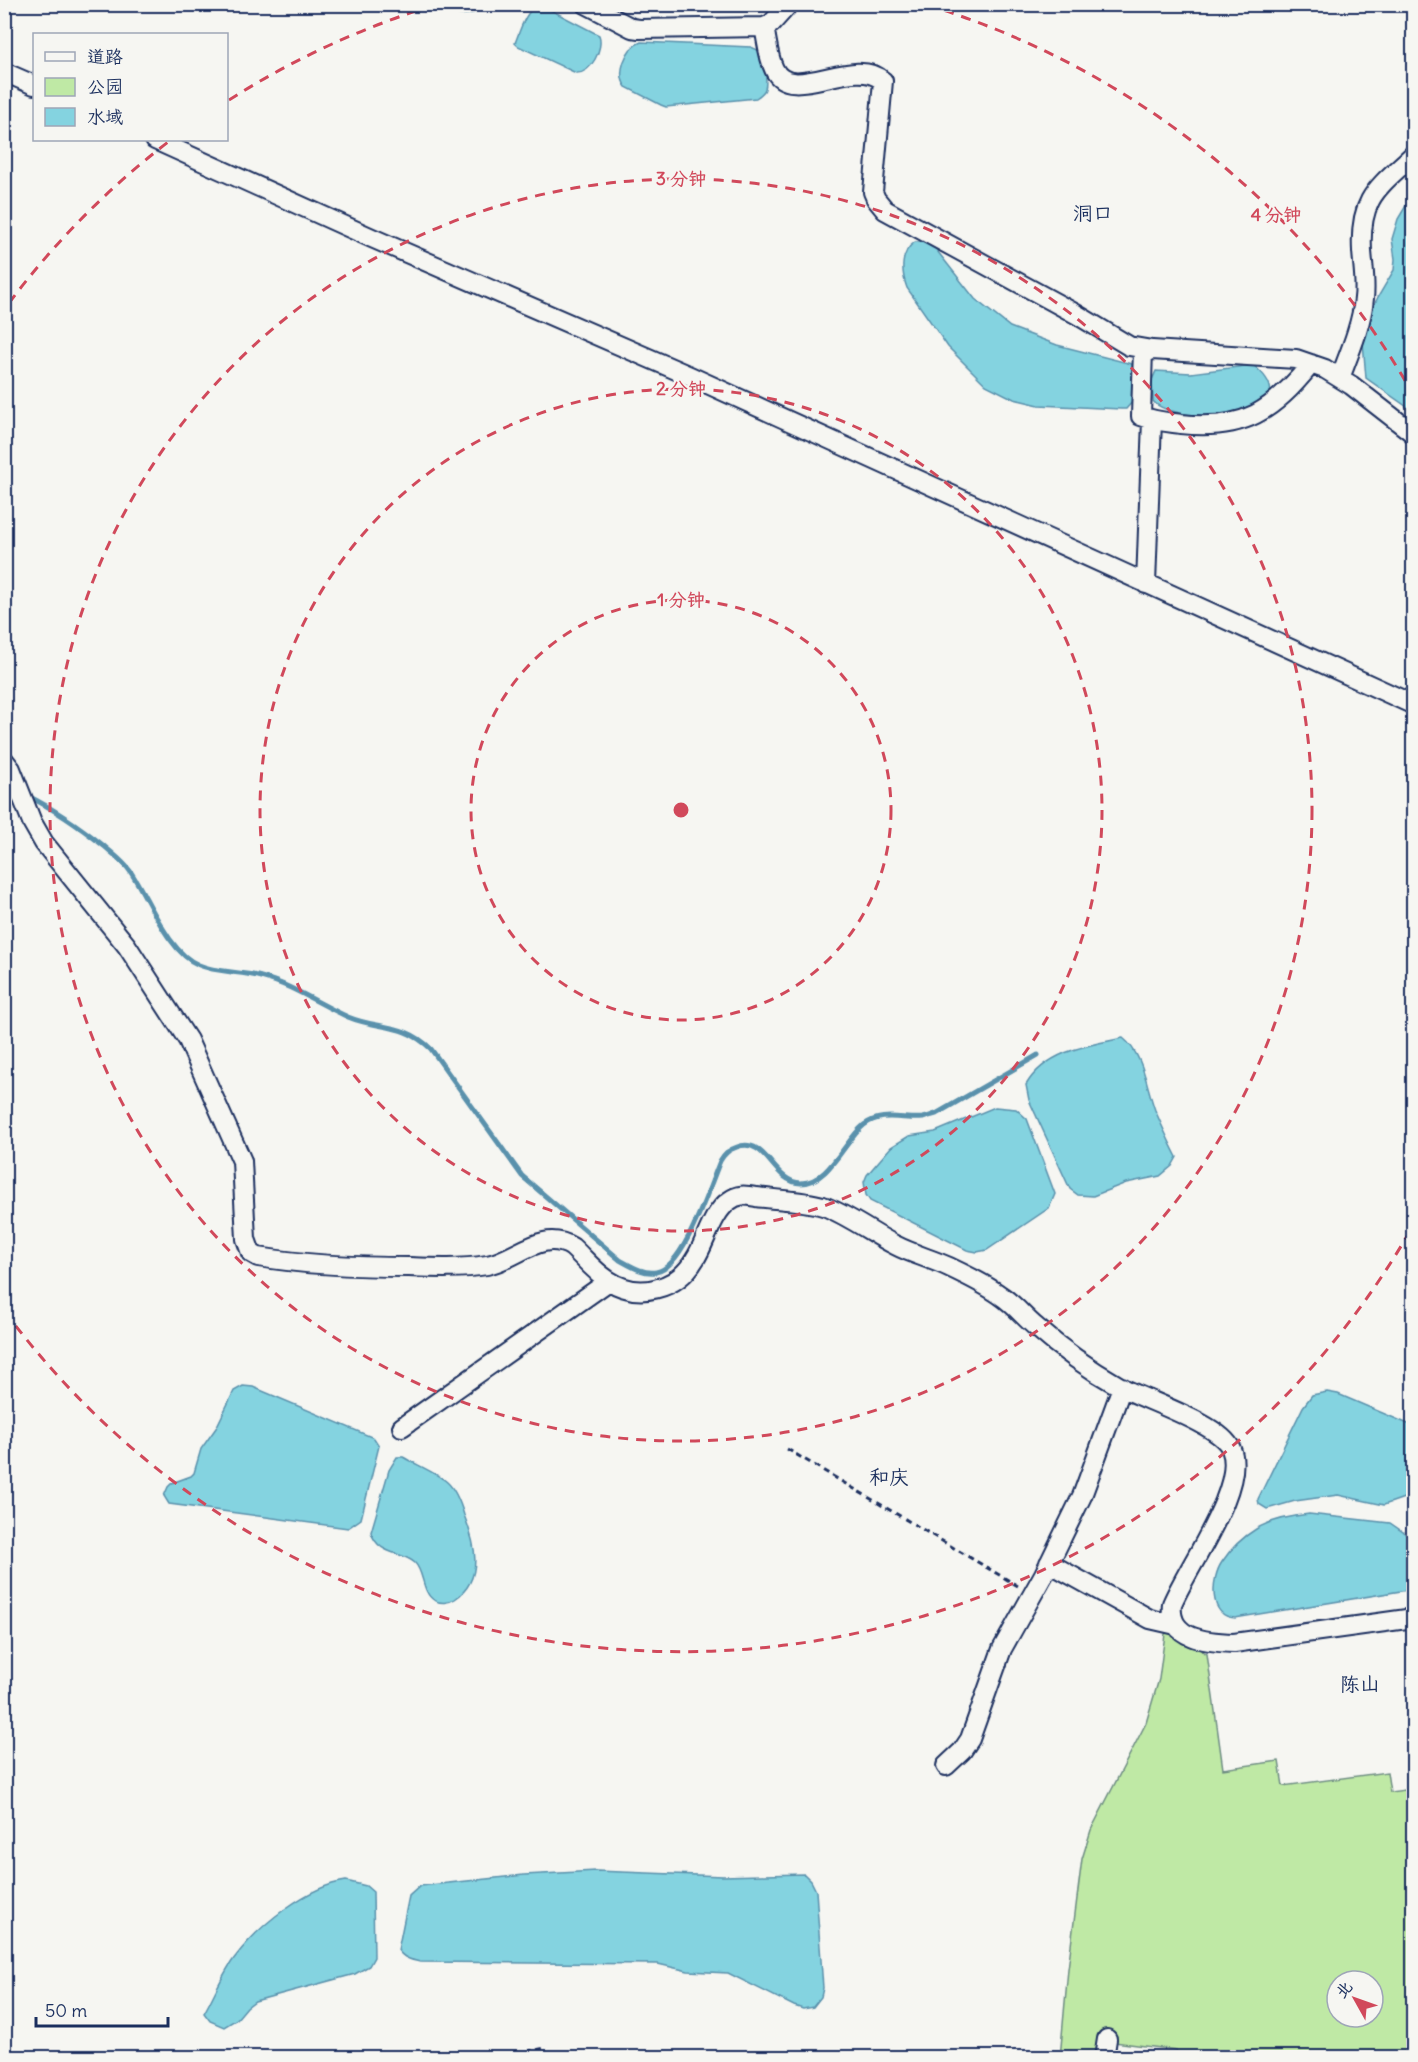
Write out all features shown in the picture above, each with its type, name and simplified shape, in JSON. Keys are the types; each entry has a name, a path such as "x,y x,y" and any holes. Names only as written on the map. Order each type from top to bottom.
{"street":[{"path":"586,4 639,29 764,27 771,24 789,4"},
{"path":"764,27 773,69 783,79 797,83 859,72 870,73 882,81 873,192 885,210 1076,314 1129,346 1143,350 1296,358 1325,369 1340,378 1413,434"},
{"path":"4,72 33,85"},
{"path":"157,141 690,376 1413,705"},
{"path":"1340,378 1354,339 1364,298 1361,235 1367,202 1375,191 1413,154"},
{"path":"1143,350 1141,416 1152,420 1204,426 1218,426 1257,414 1290,390 1311,364"},
{"path":"1146,584 1152,420"},
{"path":"4,760 11,770 32,822 44,843 127,946 188,1040 242,1161 246,1239 251,1253 258,1257 272,1259 367,1267 455,1268 492,1264 530,1246 552,1240 572,1247 609,1281 619,1287 641,1291 663,1287 676,1281 696,1259 718,1214 727,1202 740,1194 826,1207 898,1247 950,1267 989,1288 1013,1305 1034,1326 1078,1361 1122,1387 1221,1436 1231,1447 1235,1462 1233,1477 1220,1512 1172,1604 1173,1619 1176,1625"},
{"path":"402,1427 609,1281"},
{"path":"946,1766 962,1751 970,1738 1002,1649 1049,1563 1082,1496 1122,1387"},
{"path":"1049,1563 1150,1619 1176,1625 1194,1638 1208,1642 1234,1643 1413,1618"},
{"path":"1104,2058 1107,2039"}],"path":[{"path":"787,1449 1032,1595"},
{"path":"518,2058 530,2051 545,2048"}],"green space":[{"path":"1168,1631 1207,1654 1223,1769 1279,1761 1283,1786 1387,1772 1390,1792 1413,1789 1413,2057 1176,2057 1176,2050 1099,2040 1097,2057 1060,2058 1068,1969 1082,1859 1091,1830 1146,1723 1159,1679 1165,1634"}],"water":[{"path":"423,5 486,5 472,13 456,14"},
{"path":"538,6 545,7 599,35 598,53 587,69 576,73 515,43 526,16"},
{"path":"641,42 751,47 760,51 766,77 764,91 756,98 666,107 626,87 623,82 622,69 627,55 635,45"},
{"path":"1413,194 1413,411 1366,378 1362,330 1394,270 1392,239 1398,219"},
{"path":"915,242 926,242 934,247 975,299 1010,327 1057,345 1132,364 1133,401 1126,409 1039,405 1014,399 986,385 948,347 907,288 904,257"},
{"path":"1253,365 1269,384 1269,398 1235,415 1217,417 1180,413 1159,406 1153,401 1152,380 1156,371 1191,373"},
{"path":"1123,1038 1136,1053 1144,1071 1155,1110 1177,1157 1172,1166 1160,1176 1126,1183 1093,1196 1078,1195 1070,1189 1029,1100 1026,1085 1034,1074 1056,1057 1082,1047"},
{"path":"995,1107 1016,1109 1027,1119 1055,1194 1049,1208 987,1250 977,1252 967,1250 870,1201 866,1195 864,1182 867,1175 891,1147 909,1136 935,1132"},
{"path":"243,1386 253,1387 374,1438 379,1446 361,1519 348,1528 169,1504 164,1496 168,1487 194,1473 201,1449 216,1428 234,1391"},
{"path":"1327,1392 1338,1394 1413,1426 1413,1491 1404,1498 1384,1505 1338,1495 1295,1501 1267,1509 1259,1504 1258,1499 1303,1407 1312,1395"},
{"path":"397,1457 403,1457 443,1479 458,1498 471,1537 475,1560 471,1581 464,1591 450,1601 439,1602 430,1597 415,1563 379,1545 371,1532 389,1470"},
{"path":"1309,1514 1390,1523 1413,1539 1413,1589 1235,1618 1226,1616 1220,1611 1214,1596 1214,1586 1218,1569 1233,1548 1246,1536 1268,1523"},
{"path":"596,1871 723,1876 804,1874 816,1891 823,1988 821,1997 813,2007 803,2009 728,1973 688,1971 658,1964 420,1962 405,1957 398,1950 409,1896 420,1886 524,1875"},
{"path":"346,1881 366,1886 373,1892 374,1957 369,1966 355,1974 255,2001 237,2019 224,2027 210,2021 204,2013 231,1962 246,1944 285,1909 316,1890"}],"waterway":[{"path":"4,785 14,789"},
{"path":"28,796 76,825 124,864 137,882 168,937 188,959 206,968 272,980 348,1017 401,1030 421,1040 431,1049 522,1176 620,1260 642,1271 656,1272 666,1267 676,1257 694,1225 720,1161 731,1149 747,1145 756,1148 791,1181 801,1183 811,1181 828,1169 857,1132 871,1121 885,1117 923,1118 936,1114 1038,1055"}],"district":[{"name":"洞口","path":"1093,212"},
{"name":"和庆","path":"889,1476"},
{"name":"陈山","path":"1360,1683"}]}
